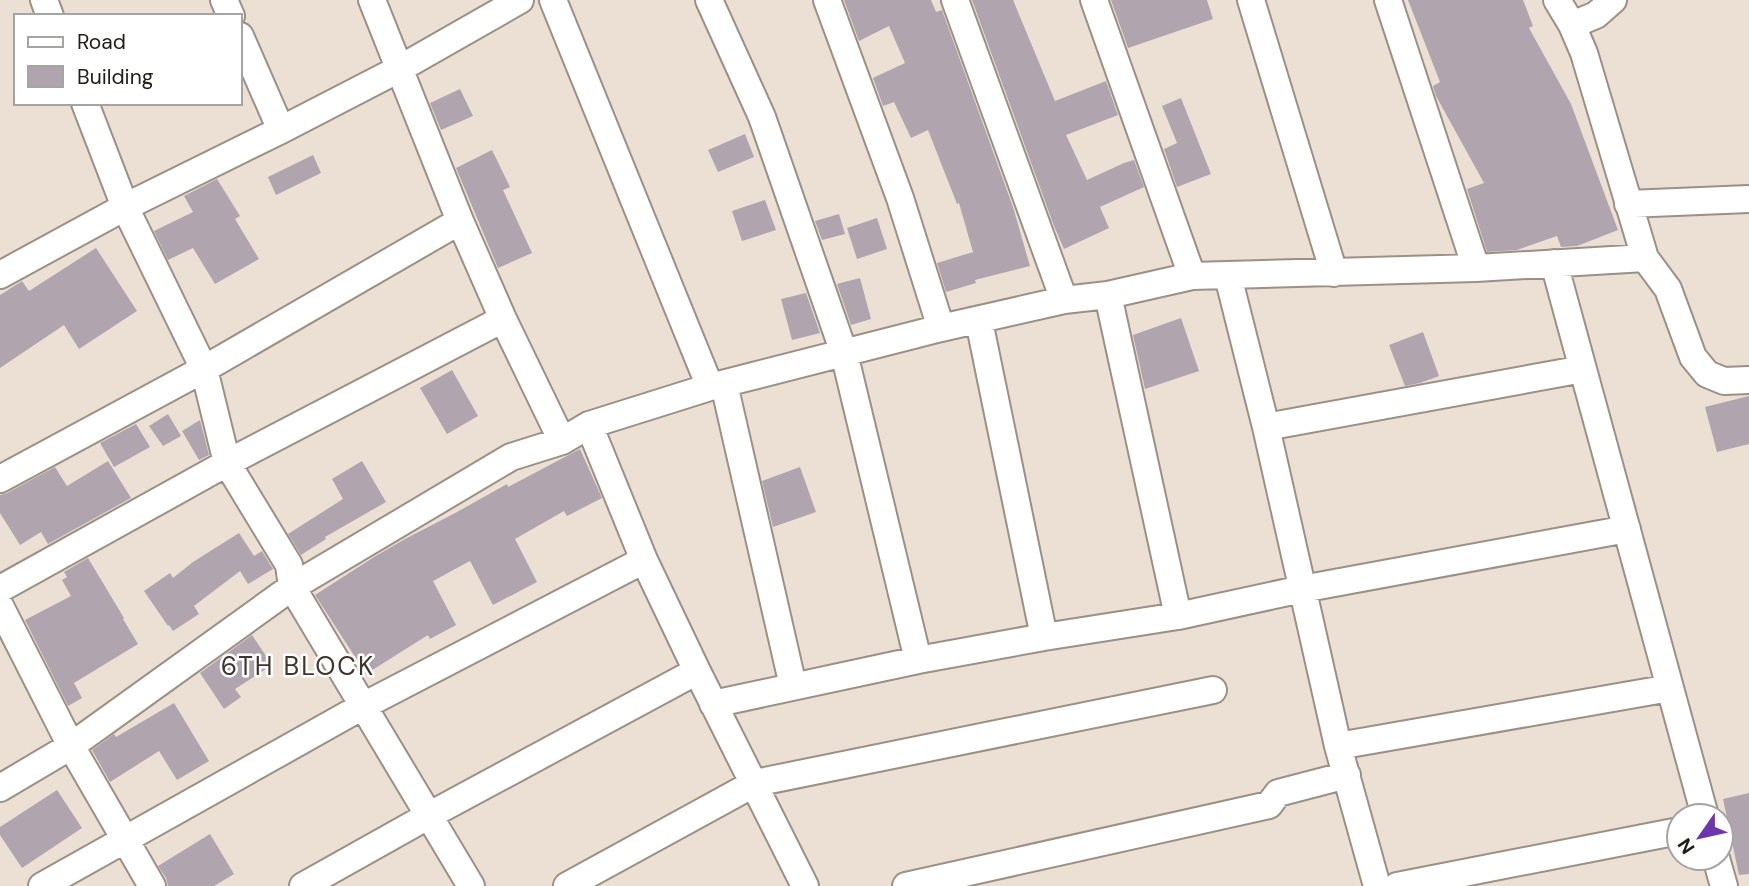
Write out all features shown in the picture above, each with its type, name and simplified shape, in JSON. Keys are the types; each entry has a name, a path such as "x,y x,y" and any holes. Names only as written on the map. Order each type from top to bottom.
{"street":[{"path":"372,0 460,221 503,320 562,441"},
{"path":"0,275 125,206 399,69 520,0"},
{"path":"553,0 717,385 793,687"},
{"path":"709,0 762,117 844,353 918,660"},
{"path":"827,0 900,198 941,328"},
{"path":"955,0 1064,300"},
{"path":"1094,0 1192,276"},
{"path":"1251,0 1334,273"},
{"path":"1388,0 1476,268"},
{"path":"1557,0 1584,53 1645,258 1668,289 1693,357 1707,374 1724,381 1749,380"},
{"path":"1572,25 1596,15 1613,0"},
{"path":"242,41 281,130"},
{"path":"86,105 125,206 204,369 227,463 289,565 292,586 471,886"},
{"path":"1628,204 1749,199"},
{"path":"0,479 204,369 460,221"},
{"path":"0,788 71,746 292,586 511,457 562,441 589,425 717,385 941,328 1064,300 1108,295 1192,276 1476,268 1645,258"},
{"path":"1554,263 1701,802"},
{"path":"1228,275 1266,427 1338,746 1377,886"},
{"path":"1108,295 1178,616"},
{"path":"0,589 227,463 503,320"},
{"path":"979,321 1044,637"},
{"path":"1266,427 1583,369"},
{"path":"589,425 644,560 805,886"},
{"path":"713,704 918,660 1178,616 1302,589 1627,529"},
{"path":"42,886 363,706 644,560"},
{"path":"2,613 71,746 152,886"},
{"path":"303,886 697,671"},
{"path":"1338,746 1670,688"},
{"path":"567,886 755,783 1213,690"},
{"path":"906,886 1269,805 1278,793 1347,775"},
{"path":"1397,886 1665,834"}],"building":[{"path":"844,0 931,0 936,12 942,10 1013,207 1030,266 975,280 976,283 946,292 937,263 973,252 959,203 957,204 928,130 911,138 894,102 883,106 873,78 905,63 889,26 859,41"},
{"path":"972,0 1013,0 1055,101 1106,81 1118,115 1066,135 1087,180 1134,160 1144,187 1100,207 1109,228 1064,249"},
{"path":"1111,0 1207,0 1213,19 1128,48"},
{"path":"1408,0 1523,0 1533,26 1529,28 1571,104 1618,230 1577,246 1561,247 1557,236 1517,250 1487,252 1467,189 1484,183 1436,96 1433,86 1440,82"},
{"path":"460,89 473,116 441,130 430,103"},
{"path":"1181,98 1211,174 1177,187 1164,149 1177,143 1162,106"},
{"path":"745,134 754,157 718,172 708,150"},
{"path":"492,150 510,187 503,190 532,253 498,268 456,168"},
{"path":"313,155 321,173 276,195 268,177"},
{"path":"217,179 240,216 235,219 259,259 215,284 193,248 168,260 154,231 193,212 184,196"},
{"path":"765,200 776,230 742,241 732,211"},
{"path":"839,214 845,234 822,240 815,221"},
{"path":"877,218 887,249 857,259 847,228"},
{"path":"96,248 137,311 79,349 64,325 0,368 0,295 22,281 29,291"},
{"path":"860,278 871,319 851,325 837,284"},
{"path":"806,293 820,333 792,340 781,299"},
{"path":"1181,318 1199,371 1145,389 1133,335"},
{"path":"1423,332 1439,376 1405,386 1389,345"},
{"path":"452,370 478,416 447,434 420,388"},
{"path":"1749,396 1749,444 1717,452 1705,407"},
{"path":"168,414 181,436 163,446 149,426"},
{"path":"200,420 209,455 199,460 182,431"},
{"path":"136,424 150,447 114,467 100,443"},
{"path":"580,449 602,498 567,516 564,511 515,539 537,582 493,605 470,561 433,581 456,625 430,639 428,635 366,674 315,595 405,539 507,484 508,487"},
{"path":"108,461 131,498 48,544 41,532 20,545 0,513 0,495 55,467 67,486"},
{"path":"362,461 386,502 325,537 326,539 301,555 288,534 343,499 332,479"},
{"path":"800,467 816,512 773,527 762,481"},
{"path":"239,533 254,556 262,551 273,569 248,584 240,571 194,606 199,614 173,631 144,591 170,573 173,578"},
{"path":"88,558 138,644 74,683 82,698 68,706 25,620 71,596 62,580 67,577 64,572"},
{"path":"252,635 272,665 235,689 241,697 224,709 200,673"},
{"path":"174,703 209,761 177,780 159,751 110,782 92,750 114,734 116,737"},
{"path":"57,790 82,828 22,868 0,835 0,827"},
{"path":"1749,793 1749,874 1739,875 1735,856 1735,802 1724,802 1723,799"},
{"path":"210,834 234,874 214,886 168,886 158,866"}],"district":[{"name":"6TH BLOCK","path":"298,666"}]}
